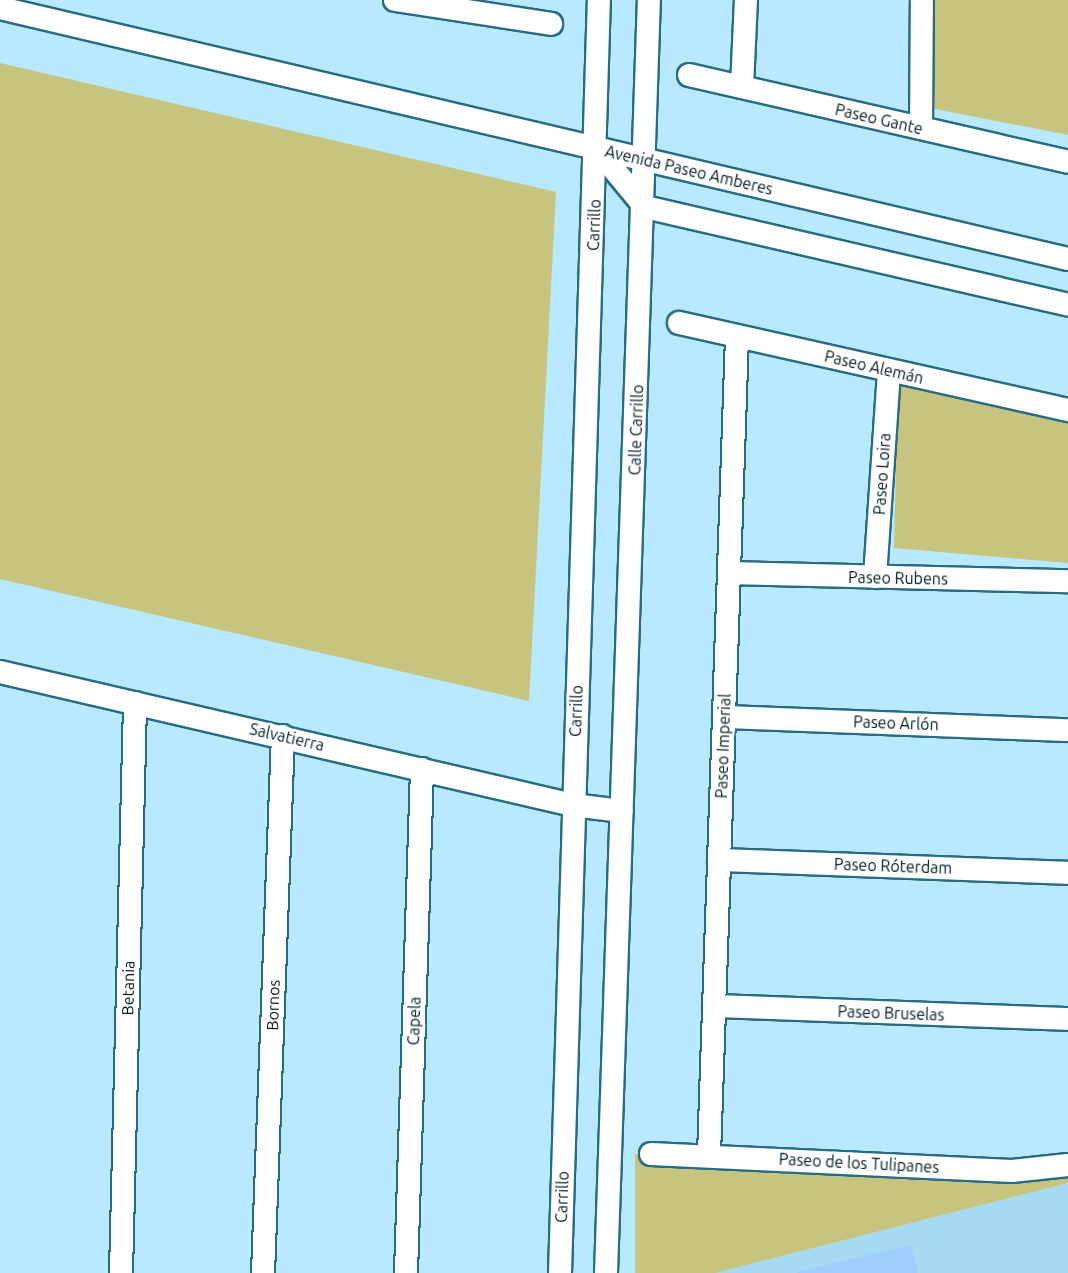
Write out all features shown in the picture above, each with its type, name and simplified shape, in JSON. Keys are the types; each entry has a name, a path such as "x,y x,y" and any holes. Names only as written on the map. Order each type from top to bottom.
{"street":[{"path":"395,0 446,5 551,24"},
{"path":"0,8 597,149 599,0"},
{"name":"Calle Carrillo","path":"606,1273 645,207 649,0"},
{"path":"742,87 746,0"},
{"path":"921,128 922,0"},
{"name":"Paseo Gante","path":"690,75 1068,162"},
{"name":"Avenida Paseo Amberes","path":"597,149 1068,259"},
{"name":"Avenida Paseo Amberes","path":"597,149 645,207"},
{"name":"Carrillo","path":"560,1273 573,805 597,149"},
{"path":"645,207 1068,305"},
{"name":"Paseo Alemán","path":"679,323 1068,410"},
{"name":"Paseo Imperial","path":"709,1155 737,336"},
{"name":"Paseo Loira","path":"875,577 889,370"},
{"name":"Paseo Rubens","path":"729,573 1068,581"},
{"name":"Salvatierra","path":"0,672 573,805"},
{"name":"Betania","path":"121,1273 135,703"},
{"name":"Paseo Arlón","path":"724,717 1068,730"},
{"name":"Bornos","path":"262,1273 283,736"},
{"name":"Capela","path":"406,1273 422,769"},
{"path":"573,805 622,811"},
{"name":"Paseo Róterdam","path":"719,860 1068,873"},
{"name":"Paseo Bruselas","path":"714,1006 1068,1019"},
{"name":"Paseo de los Tulipanes","path":"651,1154 1012,1171 1068,1165"}],"shaded area":[{"path":"930,0 1068,0 1068,135 925,107"},
{"path":"0,63 556,192 529,701 0,579"},
{"path":"898,382 1068,419 1068,563 894,548"},
{"path":"635,1154 1068,1165 1068,1183 715,1273 635,1273"},
{"path":"1068,1183 1068,1273 715,1273"}],"building":[{"path":"912,1245 918,1273 797,1273 797,1272"}]}
